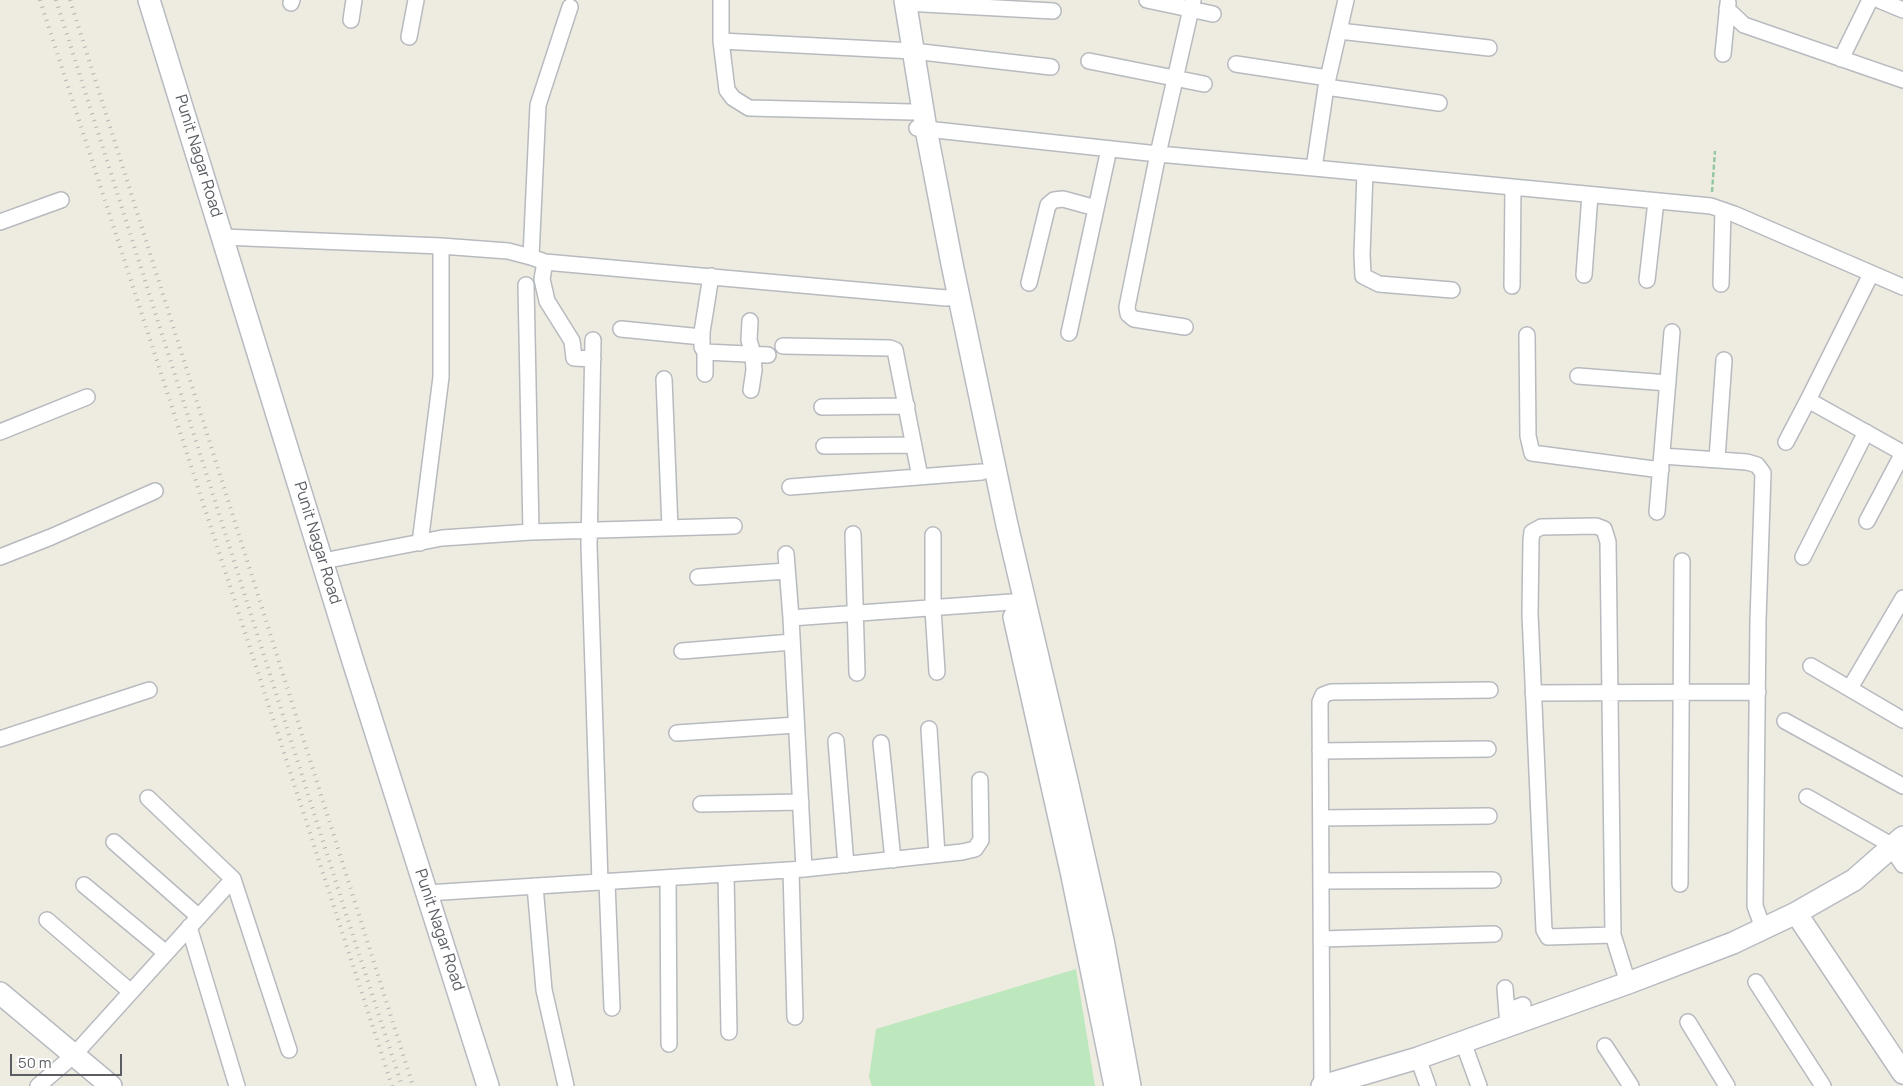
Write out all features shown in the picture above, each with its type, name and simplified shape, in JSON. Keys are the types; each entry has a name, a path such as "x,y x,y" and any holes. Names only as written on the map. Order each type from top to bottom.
{"street":[{"name":"Punit Nagar Road","path":"149,0 488,1086"},
{"path":"351,20 354,0"},
{"path":"409,37 416,0"},
{"path":"721,0 721,41 727,90 733,98 749,108 918,123 1109,149 1365,172 1717,208 1903,287"},
{"path":"1147,0 1192,4 1213,14"},
{"path":"1314,168 1327,83 1344,0"},
{"path":"1841,59 1870,0"},
{"path":"1879,0 1903,10"},
{"path":"1053,11 901,1 906,50 918,123 952,297 982,472 1070,871 1114,1086"},
{"path":"1185,327 1134,319 1128,314 1127,306 1158,154 1192,4"},
{"path":"1728,5 1744,25 1903,80"},
{"path":"1723,54 1728,5"},
{"path":"570,7 538,105 538,260 547,301 572,341 574,358 593,359"},
{"path":"1339,31 1489,48"},
{"path":"721,41 906,50 1052,67"},
{"path":"1089,61 1204,84"},
{"path":"1236,64 1327,83 1440,102"},
{"path":"1069,333 1109,149"},
{"path":"1365,172 1363,276 1379,284 1452,290"},
{"path":"1512,286 1513,188"},
{"path":"1584,276 1590,195"},
{"path":"1029,283 1048,205 1054,200 1062,199 1096,208"},
{"path":"0,222 61,200"},
{"path":"1648,280 1656,201"},
{"path":"1717,208 1721,284"},
{"path":"224,237 441,246 508,251 538,260 952,297"},
{"path":"420,542 441,377 441,246"},
{"path":"1786,442 1871,274"},
{"path":"705,374 705,352 702,347 702,337 711,276"},
{"path":"531,532 526,292 546,293"},
{"path":"952,297 1103,940 1130,1086"},
{"path":"750,321 749,340 761,355"},
{"path":"621,329 702,337"},
{"path":"1658,512 1672,332"},
{"path":"1527,335 1528,436 1532,453 1662,463 1718,459 1757,465 1763,473 1755,906 1763,928"},
{"path":"593,340 589,554 603,882 612,1008"},
{"path":"783,346 890,348 895,350 920,477"},
{"path":"705,352 761,355"},
{"path":"751,390 754,370 761,355"},
{"path":"1718,459 1724,360"},
{"path":"1578,376 1668,383"},
{"path":"664,379 670,528"},
{"path":"0,432 87,397"},
{"path":"1808,400 1903,453 1867,521"},
{"path":"822,407 907,406"},
{"path":"1803,557 1866,432"},
{"path":"824,446 914,445"},
{"path":"790,487 982,472"},
{"path":"0,557 51,537 155,491"},
{"path":"323,561 442,538 531,532 734,526"},
{"path":"1613,935 1548,937 1544,930 1530,614 1532,532 1541,527 1596,526 1604,529 1608,542 1613,935 1628,983"},
{"path":"853,534 857,673"},
{"path":"933,535 933,609 937,672"},
{"path":"786,554 801,802 795,1017"},
{"path":"1680,884 1682,561"},
{"path":"698,577 787,571"},
{"path":"1850,688 1903,598"},
{"path":"791,618 1011,602"},
{"path":"682,652 792,642"},
{"path":"1811,666 1903,720"},
{"path":"0,739 149,690"},
{"path":"1490,690 1331,692 1323,695 1320,702 1322,1086 1354,1083 1423,1070 1465,1046 1523,1006"},
{"path":"1533,693 1758,692"},
{"path":"1785,721 1903,786"},
{"path":"677,733 796,724"},
{"path":"929,729 937,855"},
{"path":"836,741 846,865"},
{"path":"881,743 893,860"},
{"path":"1320,751 1488,749"},
{"path":"427,893 798,869 893,860 975,849 981,840 980,780"},
{"path":"1508,1018 1587,1002 1628,983 1738,951 1799,917 1900,851 1807,797"},
{"path":"148,798 233,879 289,1050"},
{"path":"701,804 801,802"},
{"path":"1321,818 1489,816"},
{"path":"114,842 194,922 237,1086"},
{"path":"726,874 729,1032"},
{"path":"668,878 669,1044"},
{"path":"38,1086 74,1055 233,879"},
{"path":"1321,881 1493,880"},
{"path":"84,885 166,953"},
{"path":"535,886 544,990 566,1086"},
{"path":"1465,1046 1659,975 1763,928 1799,917"},
{"path":"1799,917 1903,1073"},
{"path":"47,920 131,992"},
{"path":"1321,939 1494,934"},
{"path":"1756,982 1823,1086"},
{"path":"1505,988 1508,1018"},
{"path":"0,992 111,1086"},
{"path":"1688,1022 1727,1086"},
{"path":"1465,1046 1479,1086"},
{"path":"1605,1046 1631,1086"}],"path":[{"path":"1715,151 1717,208"}],"green space":[{"path":"1076,969 1095,1086 872,1086 869,1077 876,1029"}],"railway":[{"path":"40,0 392,1086"},
{"path":"56,0 402,1086"},
{"path":"70,0 413,1086"}]}
